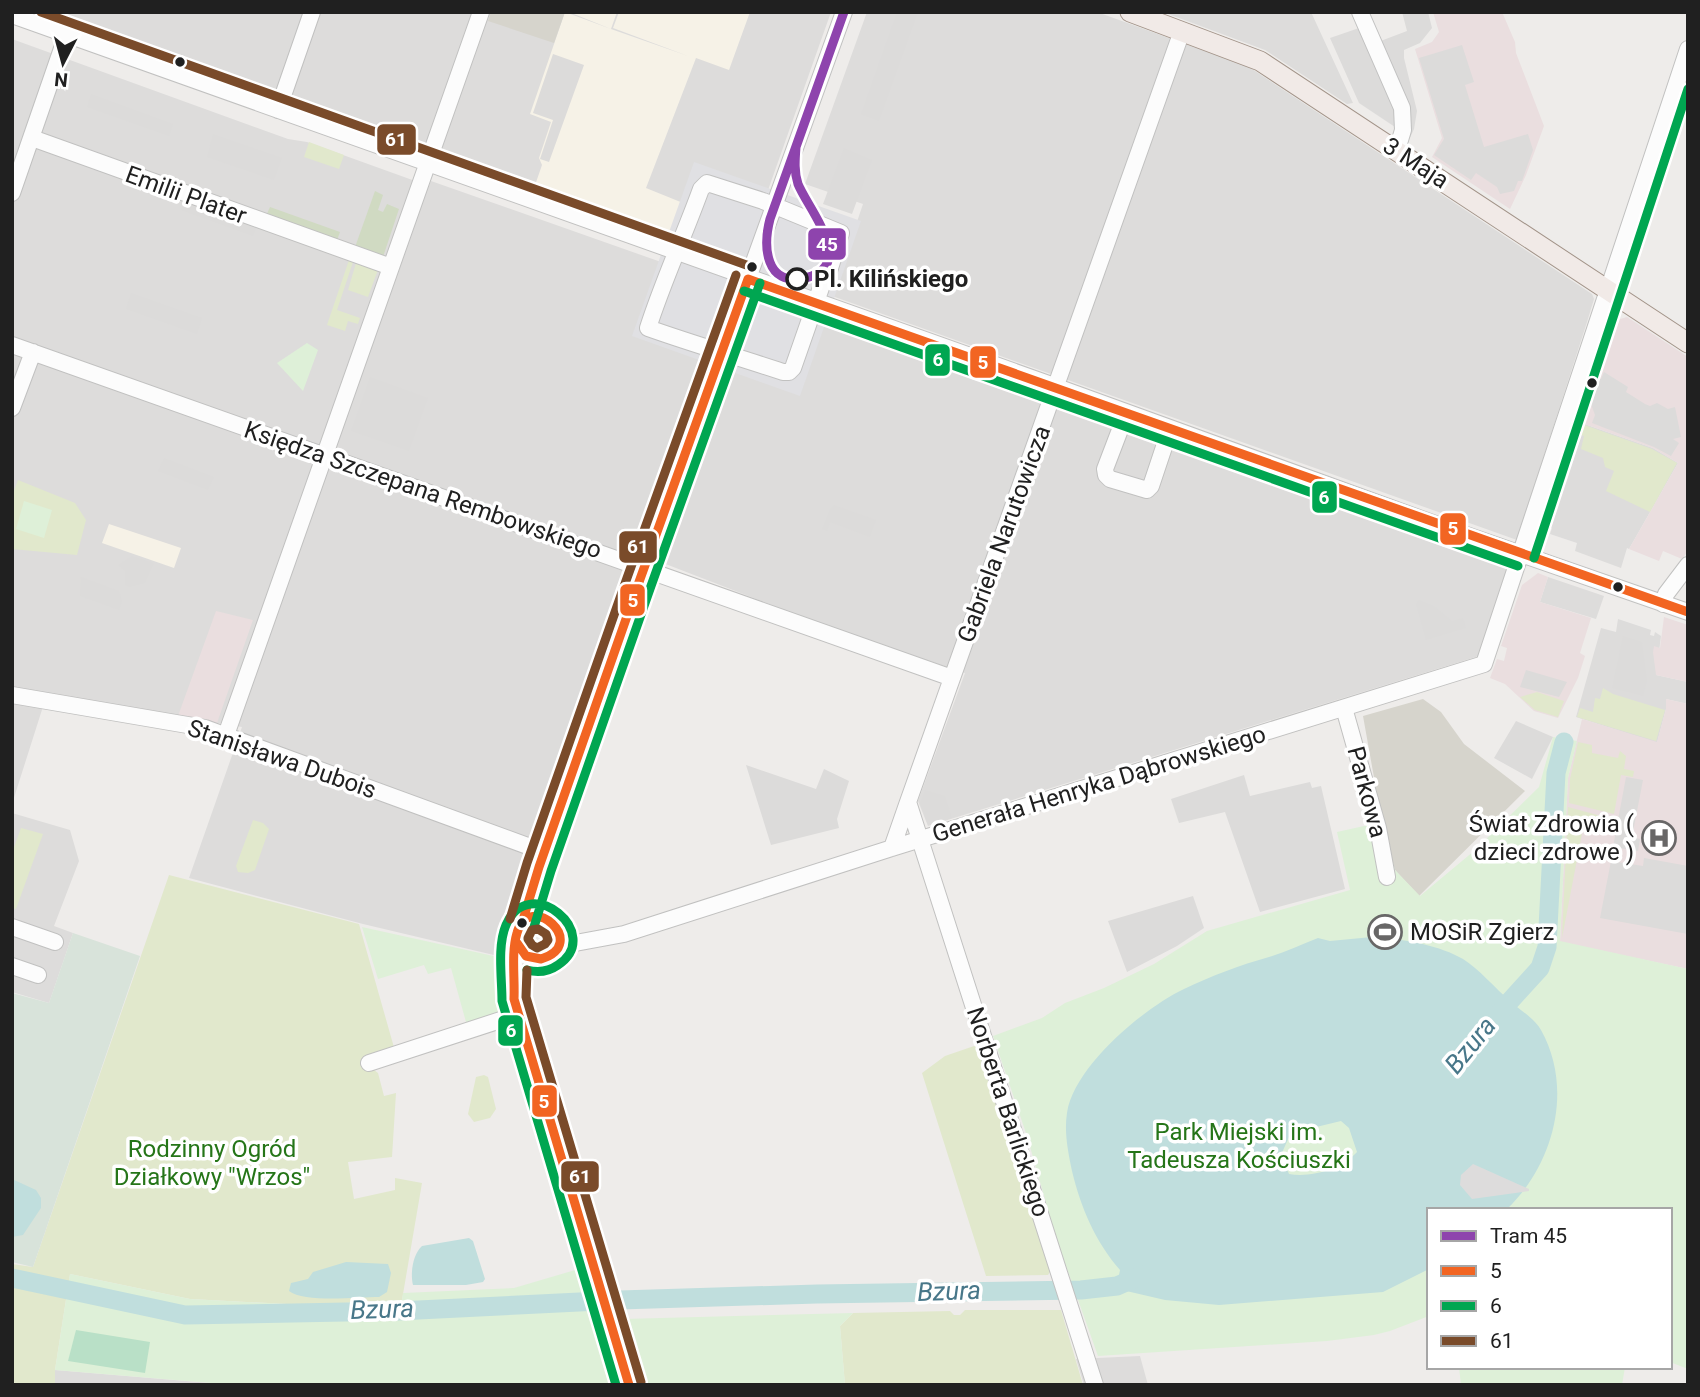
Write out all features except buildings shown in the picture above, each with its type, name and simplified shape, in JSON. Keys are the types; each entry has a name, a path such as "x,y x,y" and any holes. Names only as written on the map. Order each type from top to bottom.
{"main road":[{"name":"3 Maja","path":"1130,12 1261,61 1687,340"}],"street":[{"path":"278,110 312,12"},
{"path":"226,735 481,12"},
{"path":"629,1385 514,999 517,932 720,352 844,12"},
{"path":"1360,12 1402,108 1403,130 1397,150"},
{"path":"12,15 1688,612"},
{"name":"Gabriela Narutowicza","path":"892,848 1182,31"},
{"path":"12,193 67,34"},
{"path":"1522,554 1688,49"},
{"name":"Emilii Plater","path":"32,138 391,267"},
{"path":"707,183 714,183 841,233 793,368 789,372 648,328 676,253 701,189 707,183"},
{"name":"Księdza Szczepana Rembowskiego","path":"12,345 952,678"},
{"path":"12,408 33,352"},
{"path":"1126,414 1105,469 1106,475 1110,479 1142,490 1151,486 1170,429"},
{"name":"Generała Henryka Dąbrowskiego","path":"559,942 603,939 624,934 1484,664 1522,554"},
{"path":"1663,604 1666,594 1688,565"},
{"name":"Stanisława Dubois","path":"12,695 226,735 544,852"},
{"name":"Parkowa","path":"1344,708 1378,828 1387,877"},
{"path":"908,802 920,839"},
{"name":"Norberta Barlickiego","path":"920,839 1095,1385"},
{"path":"541,916 544,852"},
{"path":"517,943 527,957 536,960 553,954 559,942 557,925 547,918 527,918 522,923"},
{"path":"12,927 55,942"},
{"path":"514,992 527,957"},
{"path":"12,967 38,975"},
{"path":"369,1063 519,1014"}],"shaded area":[{"path":"57,12 831,12 767,193 670,238 445,158 442,151"},
{"path":"491,12 565,12 554,43 488,21"},
{"path":"565,12 688,56 613,28 619,12 750,12 729,70 696,58 646,188 683,203 670,239 533,191 542,165 539,158 551,122 530,114"},
{"path":"569,12 617,12 611,29"},
{"path":"867,12 1097,12 1249,67 1592,294 1594,299 1587,322 1517,540 832,296 863,204 805,184"},
{"path":"897,12 918,12 879,121 861,114"},
{"path":"1163,12 1311,12 1353,103 1347,104 1265,50"},
{"path":"1402,12 1428,12 1432,28 1420,43 1404,50 1417,111 1409,140 1404,138 1378,42 1407,31"},
{"path":"1433,12 1502,12 1515,42 1516,53 1544,126 1510,209 1432,157 1442,138 1415,49 1432,42 1439,32"},
{"path":"1362,27 1397,107 1398,129 1359,103 1330,38"},
{"path":"12,39 288,139 307,142 429,186 431,181 661,262 709,359 498,956 189,878 242,727 47,694 12,804"},
{"path":"1462,45 1474,82 1465,85 1484,147 1528,134 1533,150 1522,181 1518,181 1514,191 1500,194 1497,187 1476,173 1471,180 1434,155 1444,139 1419,58"},
{"path":"553,54 584,65 549,162 540,159 553,120 533,113"},
{"path":"91,94 173,124 169,136 87,107"},
{"path":"213,134 282,158 274,180 207,157"},
{"path":"844,148 872,160 852,214 823,204"},
{"path":"694,162 861,221 800,396 632,336"},
{"path":"187,195 259,221 253,236 181,210"},
{"path":"131,293 202,318 197,334 126,309"},
{"path":"1627,317 1688,357 1688,551 1682,559 1663,551 1659,561 1629,549 1678,463 1653,448 1576,421 1607,323"},
{"path":"822,319 1509,563 1479,656 928,826 918,801 965,673 826,626 663,563 684,502 682,490 727,365"},
{"path":"1604,372 1628,387 1626,392 1645,404 1650,406 1657,403 1668,409 1675,407 1681,437 1673,439 1679,443 1671,456 1592,423 1595,415 1591,404 1596,391 1589,388 1592,376 1601,379"},
{"path":"370,377 428,398 409,451 351,431"},
{"path":"1576,421 1653,448 1678,463 1629,549 1627,548 1621,568 1575,551 1577,543 1550,534 1552,528 1541,524"},
{"path":"164,458 214,477 208,490 158,471"},
{"path":"834,505 876,520 870,537 830,522 827,531 822,529"},
{"path":"109,524 181,548 174,568 102,543"},
{"path":"132,556 154,563 145,583 129,587 125,585 125,571 118,565"},
{"path":"1538,573 1548,577 1540,602 1591,618 1580,653 1585,656 1578,678 1558,718 1534,711 1505,684 1490,678 1497,659 1504,661 1507,648 1501,646 1522,585"},
{"path":"81,577 119,591 122,601 119,610 80,596"},
{"path":"1548,577 1604,596 1596,619 1540,602"},
{"path":"1419,600 1434,606 1452,621 1463,618 1466,628 1426,640 1416,604"},
{"path":"216,611 253,620 217,723 180,719 178,716"},
{"path":"1664,617 1688,625 1688,682 1656,675 1653,652 1654,646 1660,648"},
{"path":"1618,619 1651,630 1650,635 1654,636 1655,632 1661,636 1656,675 1688,682 1688,704 1666,699 1657,743 1576,717 1601,628 1616,632"},
{"path":"1623,636 1642,642 1647,681 1643,696 1612,688"},
{"path":"1526,670 1567,682 1559,697 1520,687"},
{"path":"1423,699 1441,712 1464,744 1525,791 1419,896 1395,870 1382,822 1363,716"},
{"path":"1666,699 1688,704 1688,969 1560,942 1568,778 1582,719 1657,742"},
{"path":"1516,721 1553,737 1532,779 1494,758"},
{"path":"746,765 816,789 824,769 849,781 837,819 839,828 771,845"},
{"path":"1244,775 1250,796 1310,782 1312,788 1321,786 1345,889 1260,912 1225,812 1179,823 1171,799"},
{"path":"1626,777 1643,780 1632,837 1640,839 1638,851 1613,847"},
{"path":"925,790 945,796 952,818 928,825 920,803"},
{"path":"12,813 70,830 79,861 54,926 73,933 49,1003 12,992"},
{"path":"1644,858 1688,866 1688,934 1600,918 1611,861 1643,866"},
{"path":"1193,896 1204,928 1177,946 1127,972 1108,921"},
{"path":"73,933 140,956 33,1267 12,1262 12,993 49,1003"},
{"path":"1140,1356 1148,1385 1084,1385 1076,1359"},
{"path":"55,1370 234,1385 55,1385"}],"green space":[{"path":"309,142 344,155 339,169 304,157"},
{"path":"375,191 383,195 378,210 383,212 387,204 399,209 382,260 354,250"},
{"path":"270,207 340,232 336,243 265,218"},
{"path":"350,257 379,267 368,297 348,290 356,263 353,262 337,310 360,318 358,324 348,321 345,331 327,325"},
{"path":"307,343 318,350 303,391 277,363"},
{"path":"1576,422 1652,449 1677,463 1650,512 1606,491 1614,471 1605,467 1603,458 1581,449 1584,436 1573,432"},
{"path":"18,480 75,503 86,520 77,555 12,549 12,496"},
{"path":"24,501 52,510 44,538 16,529"},
{"path":"1603,688 1613,694 1665,710 1656,741 1577,717 1580,708 1593,712 1595,698 1600,699"},
{"path":"1537,692 1564,701 1558,717 1535,710 1520,697"},
{"name":"Park Miejski im. Tadeusza Kościuszki","path":"1553,737 1577,741 1568,778 1560,941 1688,969 1688,1369 1672,1363 1672,1208 1427,1208 1427,1317 1374,1335 1327,1341 1098,1356 1056,1238 1027,1136 993,1036 1042,1018 1065,1003 1154,964 1207,931 1350,890 1337,832 1382,822 1395,870 1420,896 1474,851 1539,787"},
{"path":"1578,742 1592,745 1592,753 1618,758 1620,751 1626,756 1624,769 1634,771 1633,777 1621,775 1614,814 1569,803 1570,779"},
{"path":"1568,807 1612,819 1611,828 1584,823 1562,938"},
{"path":"253,820 263,823 269,829 255,870 248,873 238,872 236,866"},
{"path":"21,828 43,834 16,909 12,908 12,853"},
{"name":"Rodzinny Ogród Działkowy \"Wrzos\"","path":"169,875 359,924 395,1051 370,1067 378,1073 384,1096 396,1093 392,1157 348,1162 354,1199 395,1190 395,1178 422,1183 402,1300 306,1305 190,1299 70,1274 55,1385 12,1385 12,1264 33,1267"},
{"path":"362,927 498,957 499,984 505,1009 466,1022 451,968 428,974 424,965 378,979"},
{"path":"977,1045 1050,1272 1048,1275 986,1276 922,1073 945,1056"},
{"path":"476,1077 488,1077 496,1109 490,1118 474,1122 468,1114"},
{"path":"582,1268 596,1311 595,1322 612,1385 235,1385 55,1370 70,1274 190,1299 306,1305 402,1300 403,1293 514,1288"},
{"path":"965,1310 1061,1310 1083,1385 845,1385 840,1326 853,1313 950,1311 954,1315 960,1315"},
{"path":"853,1313 840,1326 845,1385 642,1385 623,1319"},
{"path":"76,1330 150,1342 145,1373 68,1361"},
{"path":"1459,1369 1625,1369 1622,1385 1461,1385"}],"water":[{"path":"1372,933 1380,933 1381,938 1444,950 1475,968 1531,1018 1541,1030 1551,1053 1557,1101 1547,1149 1536,1171 1523,1192 1508,1208 1427,1208 1427,1270 1383,1292 1219,1305 1165,1300 1122,1290 1117,1286 1120,1270 1096,1236 1076,1185 1069,1157 1067,1113 1072,1095 1083,1076 1113,1040 1131,1024 1184,989 1318,938 1330,941 1372,937","holes":["1341,1121 1349,1128 1357,1152 1335,1167 1307,1175 1289,1174 1281,1155 1289,1137"]},
{"path":"12,1179 36,1190 41,1198 41,1208 23,1235 12,1237"},
{"path":"469,1238 473,1241 485,1279 483,1282 466,1285 413,1285 413,1264 422,1246"},
{"path":"346,1262 388,1264 391,1273 387,1292 379,1297 332,1298 306,1297 289,1291 291,1283 308,1279 313,1272"}],"pier":[{"path":"1473,1164 1529,1191 1472,1199 1460,1185 1461,1175"}],"waterway":[{"name":"Bzura","path":"1492,1021 1540,968 1547,947 1556,773 1564,742"},
{"name":"Bzura","path":"12,1278 185,1315 398,1311 817,1294 1081,1290 1117,1286 1142,1275"}],"tram line":[{"name":"45","path":"844,12 796,147 795,170 798,184 825,236 829,250 828,262 820,272 805,278 792,279 782,276 770,262 767,241 770,219 844,12"}],"transit line":[{"name":"61","path":"41,12 752,267"},
{"name":"6","path":"1534,558 1688,89"},
{"name":"61","path":"510,919 627,578 736,275"},
{"name":"5","path":"748,279 1688,612"},
{"name":"5","path":"522,923 639,582 748,279"},
{"name":"6","path":"534,927 651,586 760,283"},
{"name":"6","path":"744,291 1518,566"},
{"name":"6","path":"527,970 539,972 550,969 558,965 570,952 573,938 568,924 558,913 545,906 530,904 517,910 506,925 501,952 502,1001 616,1385"},
{"name":"5","path":"517,943 526,956 541,959 555,952 560,942 559,933 543,918 533,916 524,921 517,933 514,949 514,999 629,1385"},
{"name":"61","path":"528,938 532,930 538,929 546,934 548,940 537,948 528,939"},
{"name":"61","path":"527,970 526,997 641,1382"}],"place":[{"name":"Pl. Kilińskiego","path":"797,279"},
{"name":"Świat Zdrowia ( dzieci zdrowe )","path":"1659,838"},
{"name":"MOSiR Zgierz","path":"1385,932"}]}
